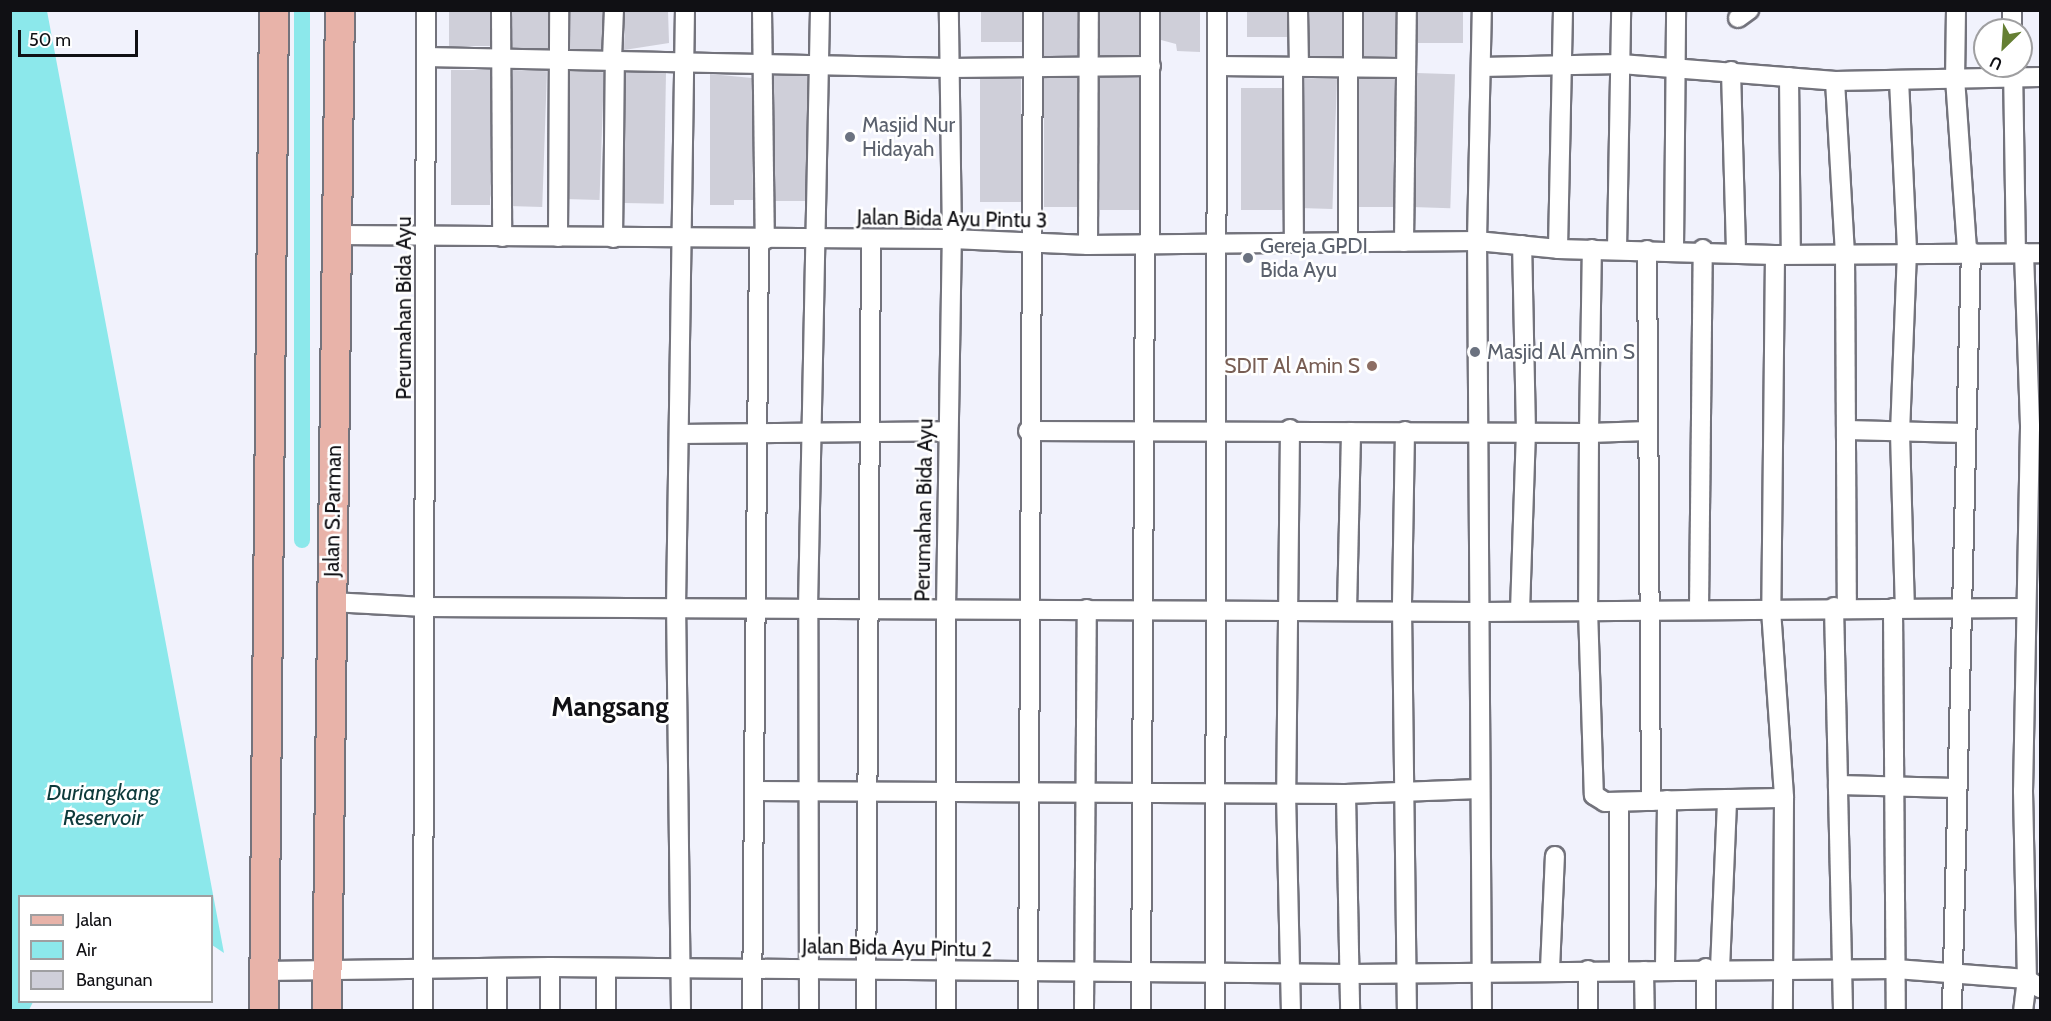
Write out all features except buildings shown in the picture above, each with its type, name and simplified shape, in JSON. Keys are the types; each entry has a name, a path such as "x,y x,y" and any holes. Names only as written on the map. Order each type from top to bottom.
{"main road":[{"path":"264,1011 273,971 274,10"},
{"name":"Jalan S.Parman","path":"327,1011 320,973 331,602 340,10"}],"street":[{"name":"Perumahan Bida Ayu","path":"423,1011 426,10"},
{"path":"501,10 502,237"},
{"path":"558,237 559,10"},
{"path":"613,238 614,10"},
{"path":"681,1011 676,608 685,10"},
{"path":"752,1011 753,608 762,240 762,10"},
{"path":"809,1011 808,608 820,10"},
{"name":"Perumahan Bida Ayu","path":"946,1011 946,609 952,239 949,10"},
{"path":"1028,1011 1027,791 1030,609 1028,431 1035,242 1033,10"},
{"path":"1088,244 1089,10"},
{"path":"1141,1011 1144,431 1152,66 1150,10"},
{"path":"1215,1011 1213,608 1220,242 1217,10"},
{"path":"1294,242 1298,10"},
{"path":"1348,242 1353,10"},
{"path":"1404,242 1407,10"},
{"path":"1482,10 1477,241 1482,1011"},
{"path":"1558,249 1563,10"},
{"path":"1617,249 1621,10"},
{"path":"1674,250 1676,10"},
{"path":"1952,1011 1959,610 1969,251 1955,78 1956,10"},
{"path":"426,57 684,60 949,68 1152,66"},
{"path":"1481,67 1621,64 1677,66 1835,81 1973,76"},
{"path":"1218,66 1405,68"},
{"path":"1731,71 1736,251"},
{"path":"1783,1011 1784,798 1771,610 1789,77"},
{"path":"2013,78 2027,253 2035,427 2035,521 2026,608 2033,984 2023,1011"},
{"path":"1896,1011 1891,785 1899,608 1900,433 1907,251 1899,80"},
{"path":"1835,81 1845,252 1847,430 1840,608 1838,785 1843,1011"},
{"name":"Jalan Bida Ayu Pintu 3","path":"336,235 683,240 952,239 1088,244 1477,241 1558,249 1703,249 1783,254 1907,251 2027,253"},
{"path":"866,1011 867,432 871,239"},
{"path":"1520,611 1526,432 1522,246"},
{"path":"1592,249 1588,609 1594,795 1605,802 1784,798"},
{"path":"1699,609 1703,249"},
{"path":"1647,250 1647,609 1659,801 1665,968"},
{"path":"1028,431 1216,433 1290,429 1351,432 1479,430 1589,433 1648,431"},
{"path":"1290,429 1286,793 1291,1011"},
{"path":"1847,430 1965,433"},
{"path":"679,434 948,431"},
{"path":"1405,431 1402,608 1407,1011"},
{"path":"1347,610 1351,432"},
{"path":"331,602 425,607 1347,610 1402,608 1481,612 1588,609 1899,608 1959,610 2026,608"},
{"path":"1084,1011 1087,609"},
{"path":"1838,785 1956,788"},
{"path":"754,791 945,789 1346,794 1480,789"},
{"path":"1346,794 1350,1011"},
{"path":"1706,1011 1713,968 1727,799"},
{"path":"1619,802 1619,971"},
{"path":"1550,969 1555,856"},
{"path":"550,967 550,1011"},
{"name":"Jalan Bida Ayu Pintu 2","path":"320,973 550,967 1215,974 1784,968 1952,971 2033,984"},
{"path":"497,968 497,1011"},
{"path":"606,969 606,1011"},
{"path":"1587,970 1588,1011"},
{"path":"1644,970 1645,1011"},
{"path":"273,971 320,973"}],"water":[{"name":"Duriangkang Reservoir","path":"10,11 47,11 224,953 213,946 213,895 18,895 18,1003 32,1003 29,1010 10,1010"}],"waterway":[{"path":"302,10 302,540"}],"place":[{"name":"Masjid Nur Hidayah","path":"850,137"},
{"name":"Gereja GPDI Bida Ayu","path":"1248,258"},
{"name":"Masjid Al Amin S","path":"1475,352"},
{"name":"SDIT Al Amin S","path":"1372,366"}],"district":[{"name":"Mangsang","path":"610,707"}]}
